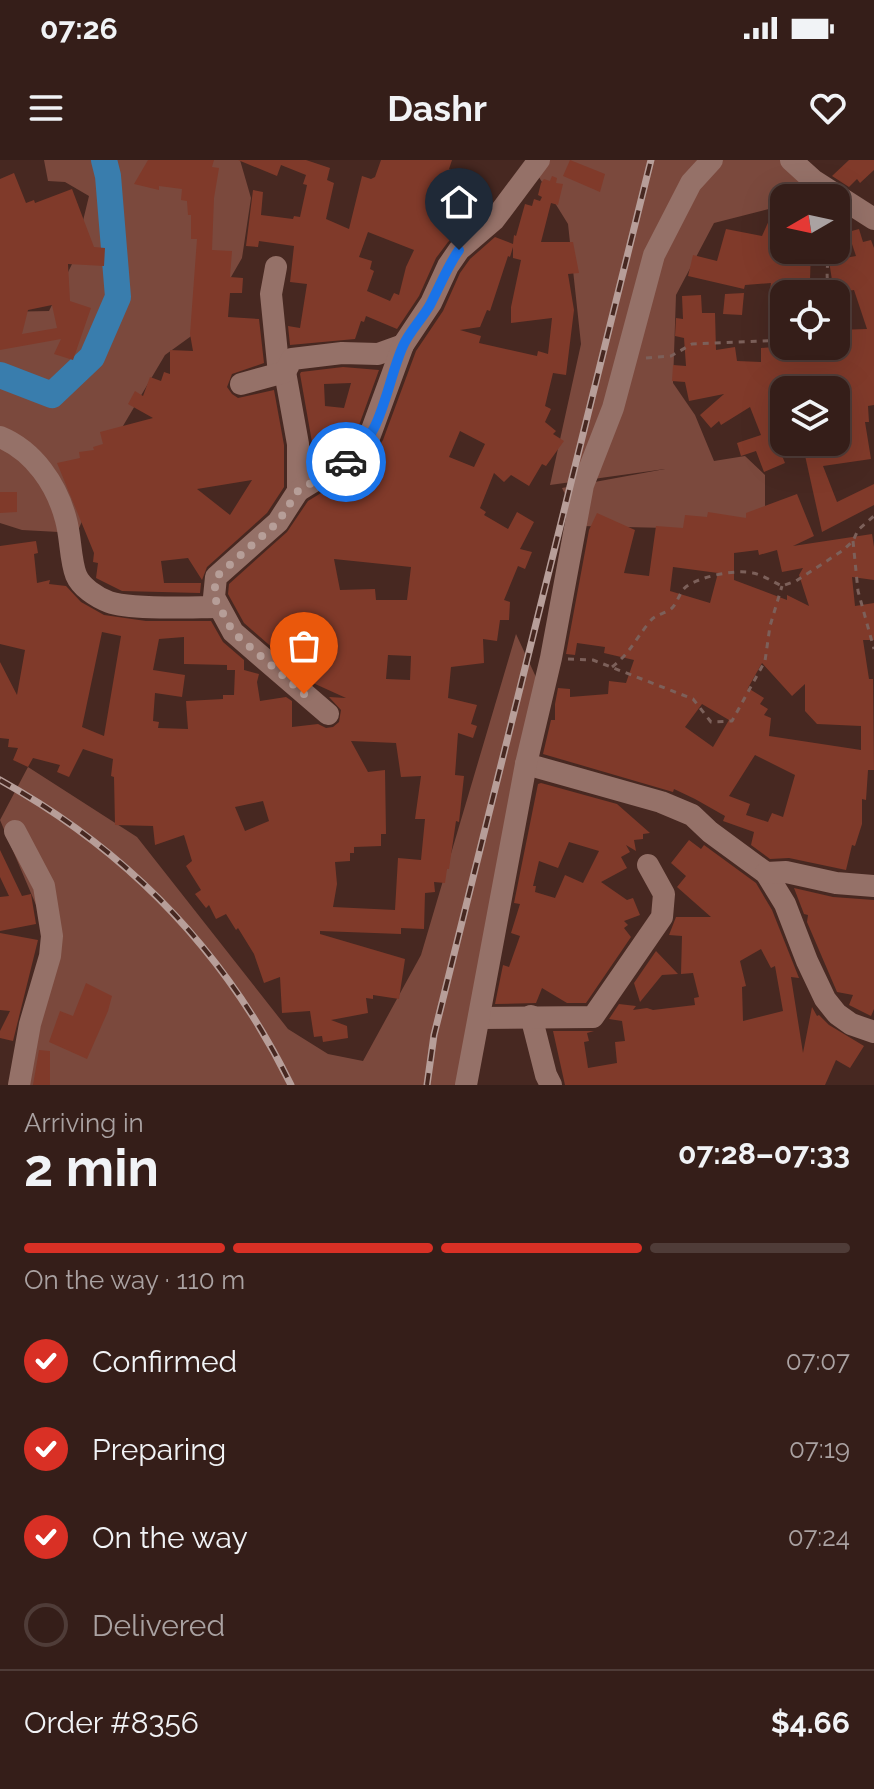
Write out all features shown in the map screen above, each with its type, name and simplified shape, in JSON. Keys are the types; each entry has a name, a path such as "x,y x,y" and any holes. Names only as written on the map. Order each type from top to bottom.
{"street":[{"path":"328,714 233,632 214,597 216,577 278,522 298,491 353,457 370,435 403,345 431,303 448,266 459,250 494,220 539,160"},
{"path":"466,1085 526,764 551,658 583,485 625,368 654,255 691,183 712,160"},
{"path":"791,160 813,180 874,219"},
{"path":"276,267 271,294 282,373 298,444 298,491"},
{"path":"241,384 282,373 292,359 342,353 378,354 403,345"},
{"path":"0,437 36,461 56,492 66,519 76,576 88,591 111,603 219,607"},
{"path":"526,764 682,809 766,873 785,904 825,999 837,1014 851,1024 874,1032"},
{"path":"15,831 44,886 52,936 50,956 30,1024 19,1085"},
{"path":"479,1018 589,1018 598,1012 662,917 664,894 648,865"},
{"path":"766,873 786,872 836,883 874,886"},
{"path":"531,1016 551,1085"}],"path":[{"path":"625,368 644,359 671,356 692,344 770,341"},
{"path":"874,516 858,530 853,541 858,591 874,649"},
{"path":"612,667 624,657 648,623 657,614 668,611 688,585 733,573 753,572 782,586 796,581 853,541"},
{"path":"551,658 593,660 693,699 711,722 732,721 765,661 770,626 778,608 782,586"}],"shaded area":[{"path":"44,160 240,160 251,198 242,258 201,329 165,355 120,431 77,533 22,530 0,523 0,312 49,311 73,262 89,196 65,182 48,181"},
{"path":"538,160 804,160 804,184 770,184 770,209 714,223 676,295 673,383 695,415 714,461 745,456 765,475 765,512 711,529 581,526 562,488 665,469 550,485 581,344 568,224 537,174"},
{"path":"516,634 547,701 464,1085 25,1085 50,938 0,820 28,767 137,837 288,1029 328,1054 363,1061 421,955"}],"building":[{"path":"148,160 214,160 212,167 219,168 214,198 212,250 232,251 230,277 243,278 242,293 230,293 228,317 259,319 264,363 232,374 227,387 238,398 274,390 284,445 284,487 267,513 207,567 202,580 188,558 161,561 164,583 201,583 200,593 122,591 96,578 98,563 93,562 94,553 57,463 80,458 79,452 94,450 93,447 103,444 100,432 153,418 128,404 135,391 143,396 150,377 161,381 164,372 170,374 170,350 193,351 190,334 197,239 191,239 191,215 188,215 187,201 181,200 182,189 159,186 159,190 134,184","holes":["252,480 230,515 197,489"]},
{"path":"238,160 306,160 330,168 327,180 334,183 326,219 349,229 362,176 375,177 381,160 452,160 449,169 476,179 456,219 454,228 460,231 436,258 419,296 397,329 366,316 355,339 290,345 288,326 300,328 307,284 290,282 294,246 259,241 258,247 246,246 253,190 263,192 261,215 300,217 307,185 303,184 306,175 281,165 277,176","holes":["368,232 414,250 399,295 394,293 390,301 367,291 374,271 370,269 372,261 359,257"]},
{"path":"570,160 605,174 600,192 563,176"},
{"path":"849,160 874,160 874,170 860,183 857,179 850,186 832,176"},
{"path":"14,173 26,203 34,200 35,203 72,189 94,247 105,248 104,266 68,264 70,301 91,308 73,360 54,354 61,339 0,350 0,179","holes":["52,305 57,328 22,334 28,310"]},
{"path":"552,176 557,178 556,183 563,184 558,205 551,203 541,242 573,242 579,273 568,274 574,310 566,375 553,373 545,406 551,409 545,422 556,431 553,434 564,441 546,466 542,464 529,486 511,475 504,482 494,473 480,508 486,512 484,515 508,529 517,512 534,522 520,549 532,552 525,569 518,566 504,600 510,602 509,620 500,620 497,641 483,639 484,663 451,667 448,698 477,705 471,724 477,726 473,738 458,733 455,775 464,776 459,822 456,821 445,883 434,882 435,892 425,893 424,929 401,928 401,934 320,931 320,934 405,959 399,999 373,995 373,999 366,998 368,1013 331,1020 347,1026 348,1038 323,1042 322,1036 314,1037 310,1011 282,1013 280,977 264,983 254,954 238,928 236,930 226,914 216,919 209,905 206,908 195,894 201,890 186,866 192,861 184,835 155,845 153,826 115,825 114,777 111,776 113,759 83,749 69,777 57,772 60,765 33,758 28,767 13,760 18,748 8,747 9,739 0,738 0,662 17,695 25,650 0,644 0,546 36,541 37,583 50,580 49,584 66,586 81,602 104,615 146,621 211,621 223,642 244,660 244,670 259,674 260,701 286,697 292,701 292,727 318,724 333,727 339,722 341,710 329,697 346,698 313,683 244,623 228,594 229,584 287,532 308,501 349,476 352,483 384,454 377,449 416,351 443,311 460,273 470,259 495,237 513,244 525,204 532,206 534,199 540,201 541,183 544,179 550,181","holes":["513,247 513,258 521,260 511,307 511,323 552,318 548,354 538,351 537,356 479,343 481,336 460,330 480,327 487,310 490,311","460,431 485,444 474,467 449,457","334,559 411,567 407,600 376,600 375,589 340,590","102,632 121,636 104,736 82,727","184,637 184,664 227,665 227,670 235,670 234,695 223,695 223,699 186,701 188,729 158,728 159,722 153,721 155,693 182,697 185,675 153,670 159,639","388,655 411,656 410,680 386,679","351,741 396,743 401,777 421,776 415,819 425,819 421,860 398,858 395,910 333,907 337,884 335,862 350,861 354,847 381,846 381,834 386,834 385,770 368,772","263,801 269,821 245,831 235,807"]},
{"path":"770,218 770,264 811,264 810,280 770,280 770,283 745,285 744,289 688,276 693,255 717,261 726,229 762,236"},
{"path":"859,229 863,242 871,240 874,248 874,405 868,406 869,422 865,422 871,459 823,466 837,502 874,484 874,505 822,532 805,456 850,456 850,376 770,376 770,456 782,456 785,463 764,472 756,451 741,456 737,443 761,435 750,407 711,428 700,415 724,394 689,401 685,382 672,381 673,365 686,366 684,338 675,336 676,318 683,319 682,296 701,295 702,313 715,313 716,350 735,347 737,361 761,362 761,348 770,347 770,360 850,360 850,330 867,329 854,290 850,291 850,280 832,280 829,264 850,264 850,257 856,256 850,231"},
{"path":"744,293 742,315 723,314 725,294"},
{"path":"343,367 379,370 358,428 350,438 335,431 337,450 312,466 312,442 301,372","holes":["351,383 344,408 325,406 324,384"]},
{"path":"0,492 17,492 17,512 0,513"},
{"path":"797,494 814,536 793,546 872,534 874,580 852,577 855,606 874,603 874,640 863,640 869,679 873,679 874,770 868,770 866,800 862,799 862,824 855,846 852,845 846,870 789,858 770,859 751,845 754,832 723,821 725,816 674,789 673,792 543,754 551,720 555,720 558,688 570,689 570,697 608,694 609,681 626,683 634,660 604,653 605,647 577,643 575,655 566,654 589,530 597,513 635,530 624,573 649,576 656,526 683,528 685,515 707,517 708,512 746,518 746,513","holes":["758,550 759,555 777,550 782,572 803,568 799,575 809,606 787,595 787,600 734,580 734,553","673,567 718,573 710,603 670,591","762,663 792,696 805,684 805,711 817,724 861,726 861,750 769,736 771,718 764,715 768,709 760,704 764,698 748,688","702,704 729,720 713,747 685,727","755,755 795,775 783,817 772,813 768,822 746,815 750,804 729,796"]},
{"path":"538,784 617,804 650,833 643,834 643,839 634,840 636,851 626,845 630,852 621,857 627,868 601,882 627,900 633,898 640,915 624,921 628,925 624,928 631,937 586,1003 567,1003 542,988 536,1003 495,1004 503,965 509,967 520,936 511,933 520,904 514,903","holes":["569,842 599,851 583,883 565,875 555,898 535,892 536,886 533,886 539,861 558,868"]},
{"path":"689,840 701,849 704,845 756,883 772,910 799,978 791,977 803,1053 812,1007 817,1016 829,1025 864,1046 850,1068 836,1060 825,1085 565,1085 553,1031 594,1031 587,1033 589,1041 584,1042 588,1068 617,1063 615,1042 625,1041 622,1021 609,1019 619,1004 636,1006 633,1010 653,1010 695,1005 694,998 699,997 693,973 681,974 682,936 669,935 676,917 711,917 677,887 686,876 671,863","holes":["761,949 771,968 775,966 783,1011 743,1021 742,987 746,986 740,961"]},
{"path":"0,850 22,896 31,894 36,924 0,931 0,897 9,896 0,877"},
{"path":"794,888 833,897 874,900 874,1009 871,1016 849,1005 853,995 837,992 807,922 808,915 804,914"},
{"path":"0,933 38,940 13,1041 0,1038 0,1031 10,1011 0,1010"},
{"path":"656,951 678,974 662,975 640,1002 634,983"},
{"path":"86,983 112,996 87,1059 49,1042 60,1011 73,1016"},
{"path":"39,1050 50,1051 50,1085 33,1085"}],"waterway":[{"path":"0,375 52,395 92,357 118,297 104,160"}],"railway":[{"path":"427,1085 434,1035 651,160"},
{"path":"0,780 91,839 170,910 205,949 236,991 291,1085"}],"way so far":[{"path":"304,694 233,632 214,597 216,577 278,522 298,491 346,462"}],"route":[{"path":"346,462 370,435 403,345 431,303 459,250"}]}
